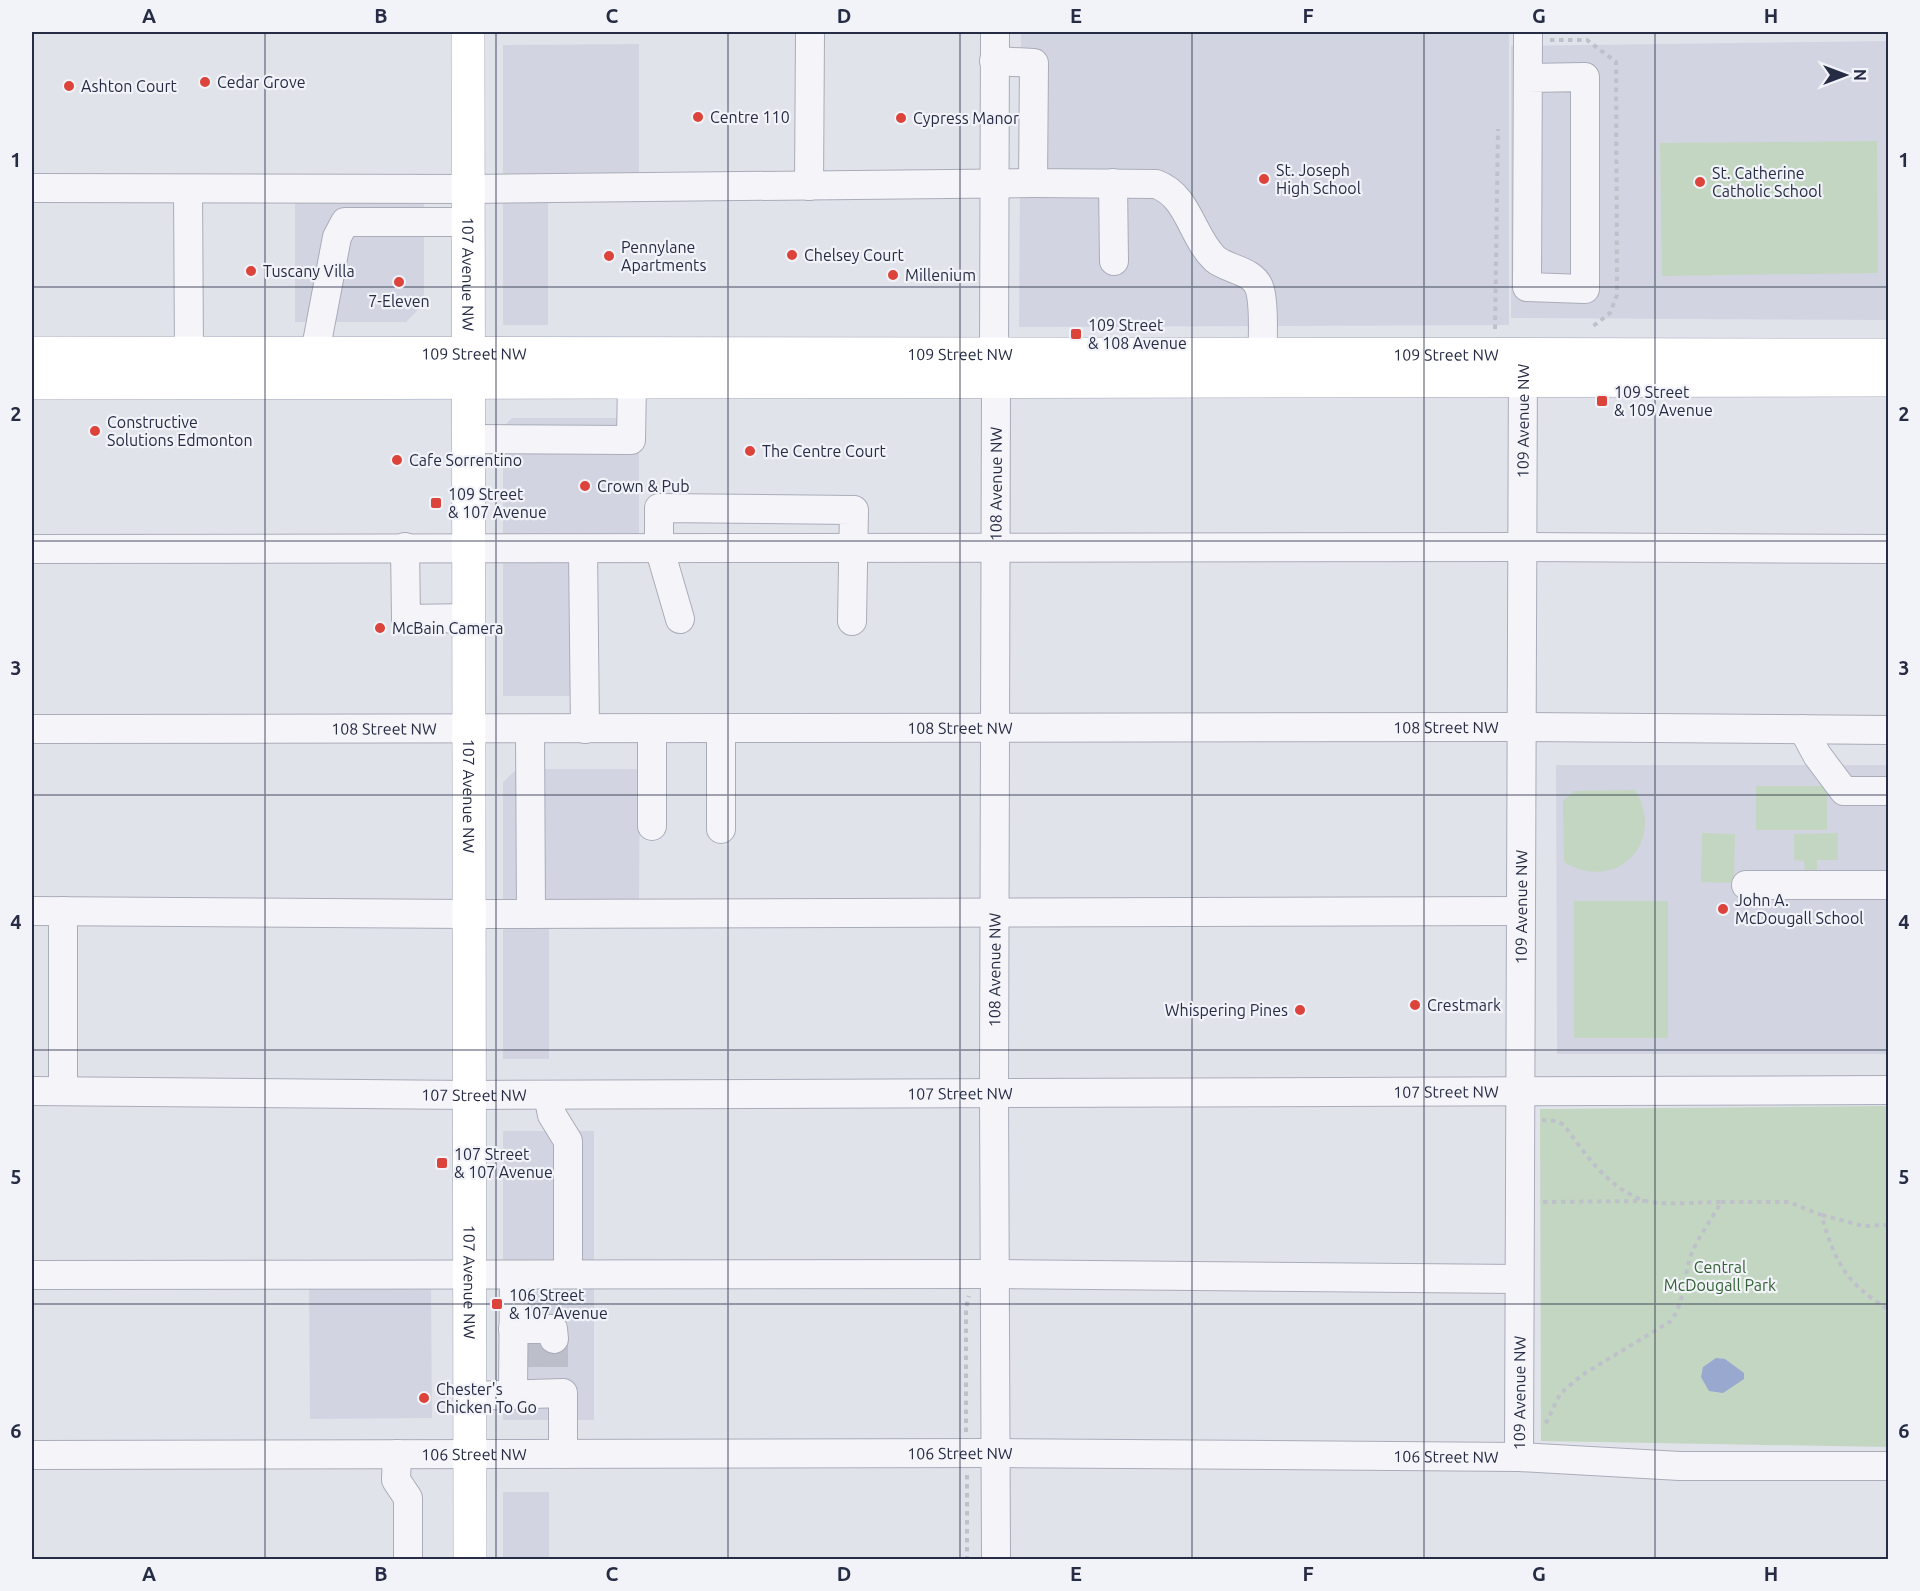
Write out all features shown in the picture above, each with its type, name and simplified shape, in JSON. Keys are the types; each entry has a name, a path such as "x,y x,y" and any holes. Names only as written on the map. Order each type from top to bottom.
{"main road":[{"name":"107 Avenue NW","path":"468,32 470,1560"},
{"name":"109 Street NW","path":"32,353 315,353 632,381 995,368 1263,355 1523,368 1888,380"},
{"name":"109 Street NW","path":"32,382 469,368 1523,368 1888,355"}],"street":[{"path":"809,186 810,32"},
{"name":"108 Avenue NW","path":"995,32 994,1274 996,1560"},
{"path":"1528,32 1527,287 1585,289 1585,77 1528,78"},
{"path":"994,61 1034,63 1033,183"},
{"path":"32,188 469,189 1033,183 1156,184 1170,189 1184,209 1199,240 1216,260 1251,277 1260,288 1263,355"},
{"path":"1113,183 1114,261"},
{"path":"188,189 189,353"},
{"path":"315,353 337,237 345,222 469,222"},
{"name":"109 Avenue NW","path":"1519,1457 1523,368"},
{"path":"469,439 631,440 632,381"},
{"path":"680,619 659,547 659,508 854,510 852,621"},
{"path":"405,547 406,619 469,618"},
{"path":"32,549 1522,547 1888,549"},
{"path":"583,549 585,729"},
{"name":"108 Street NW","path":"32,729 721,730 1520,727 1888,730"},
{"path":"530,729 531,914"},
{"path":"652,729 652,826"},
{"path":"1803,729 1817,755 1844,791 1888,791"},
{"path":"721,730 721,829"},
{"path":"1746,885 1888,885"},
{"path":"32,911 531,914 1520,911"},
{"path":"63,911 63,1091"},
{"name":"107 Street NW","path":"32,1091 548,1095 1888,1090"},
{"path":"548,1095 552,1115 568,1141 568,1274"},
{"path":"32,1275 994,1274 1519,1279"},
{"path":"514,1275 533,1334 538,1386"},
{"path":"470,1396 538,1386 563,1393 563,1454"},
{"name":"106 Street NW","path":"32,1455 996,1453 1519,1457 1680,1466 1888,1466"},
{"path":"397,1454 396,1480 408,1498 408,1560"}],"path":[{"path":"1492,335 1496,327 1498,129"},
{"path":"1542,1120 1557,1121 1564,1125 1599,1171 1617,1186 1644,1201"},
{"path":"1543,1202 1790,1202 1821,1215 1863,1226 1888,1225"},
{"path":"1544,1428 1560,1394 1582,1375 1628,1346 1645,1339 1671,1321 1680,1308 1685,1293 1691,1255 1721,1202"},
{"path":"1821,1215 1836,1260 1853,1282 1888,1309"}],"shaded area":[{"name":"St. Joseph High School","path":"1021,32 1509,32 1509,325 1019,327"},
{"name":"St. Catherine Catholic School","path":"1888,41 1888,320 1511,318 1511,46"},
{"path":"639,44 639,180 503,180 503,45"},
{"path":"295,199 424,199 424,304 406,322 295,322"},
{"path":"503,199 548,199 548,325 503,325"},
{"path":"512,418 639,418 639,542 503,542 503,427"},
{"path":"503,561 594,561 594,696 503,696"},
{"name":"John A. McDougall School","path":"1556,765 1888,765 1888,1054 1557,1054"},
{"path":"517,769 640,769 639,902 503,902 503,782"},
{"path":"503,923 549,923 549,1059 503,1059"},
{"path":"503,1131 594,1131 594,1266 503,1266"},
{"path":"431,1284 432,1418 310,1419 309,1285"},
{"path":"503,1284 594,1284 594,1420 503,1420"},
{"path":"503,1492 549,1492 549,1559 503,1559"}],"green space":[{"path":"1877,141 1878,273 1662,276 1660,143"},
{"path":"1756,786 1827,786 1827,830 1756,830"},
{"path":"1635,790 1643,809 1645,828 1640,844 1631,858 1618,867 1602,872 1583,870 1564,862 1563,801 1574,791"},
{"path":"1702,833 1735,834 1734,883 1701,882"},
{"path":"1838,833 1838,860 1817,860 1817,871 1805,871 1804,861 1794,860 1794,834"},
{"path":"1574,901 1668,901 1668,1038 1574,1038"},
{"name":"Central McDougall Park","path":"1888,1106 1888,1447 1541,1441 1540,1109"}],"water":[{"path":"1716,1358 1725,1359 1744,1373 1744,1379 1723,1393 1709,1391 1701,1377 1703,1367"}],"tunnel":[{"path":"533,1339 534,1372"},
{"path":"554,1339 554,1372"}],"place":[{"name":"Cedar Grove","path":"205,82"},
{"name":"Ashton Court","path":"69,86"},
{"name":"Centre 110","path":"698,117"},
{"name":"Cypress Manor","path":"901,118"},
{"name":"St. Joseph High School","path":"1264,179"},
{"name":"St. Catherine Catholic School","path":"1700,182"},
{"name":"Chelsey Court","path":"792,255"},
{"name":"Pennylane Apartments","path":"609,256"},
{"name":"Tuscany Villa","path":"251,271"},
{"name":"Millenium","path":"893,275"},
{"name":"7-Eleven","path":"399,282"},
{"name":"109 Street & 108 Avenue","path":"1076,334"},
{"name":"109 Street & 109 Avenue","path":"1602,401"},
{"name":"Constructive Solutions Edmonton","path":"95,431"},
{"name":"The Centre Court","path":"750,451"},
{"name":"Cafe Sorrentino","path":"397,460"},
{"name":"Crown & Pub","path":"585,486"},
{"name":"109 Street & 107 Avenue","path":"436,503"},
{"name":"McBain Camera","path":"380,628"},
{"name":"John A. McDougall School","path":"1723,909"},
{"name":"Crestmark","path":"1415,1005"},
{"name":"Whispering Pines","path":"1300,1010"},
{"name":"107 Street & 107 Avenue","path":"442,1163"},
{"name":"106 Street & 107 Avenue","path":"497,1304"},
{"name":"Chester's Chicken To Go","path":"424,1398"}]}
